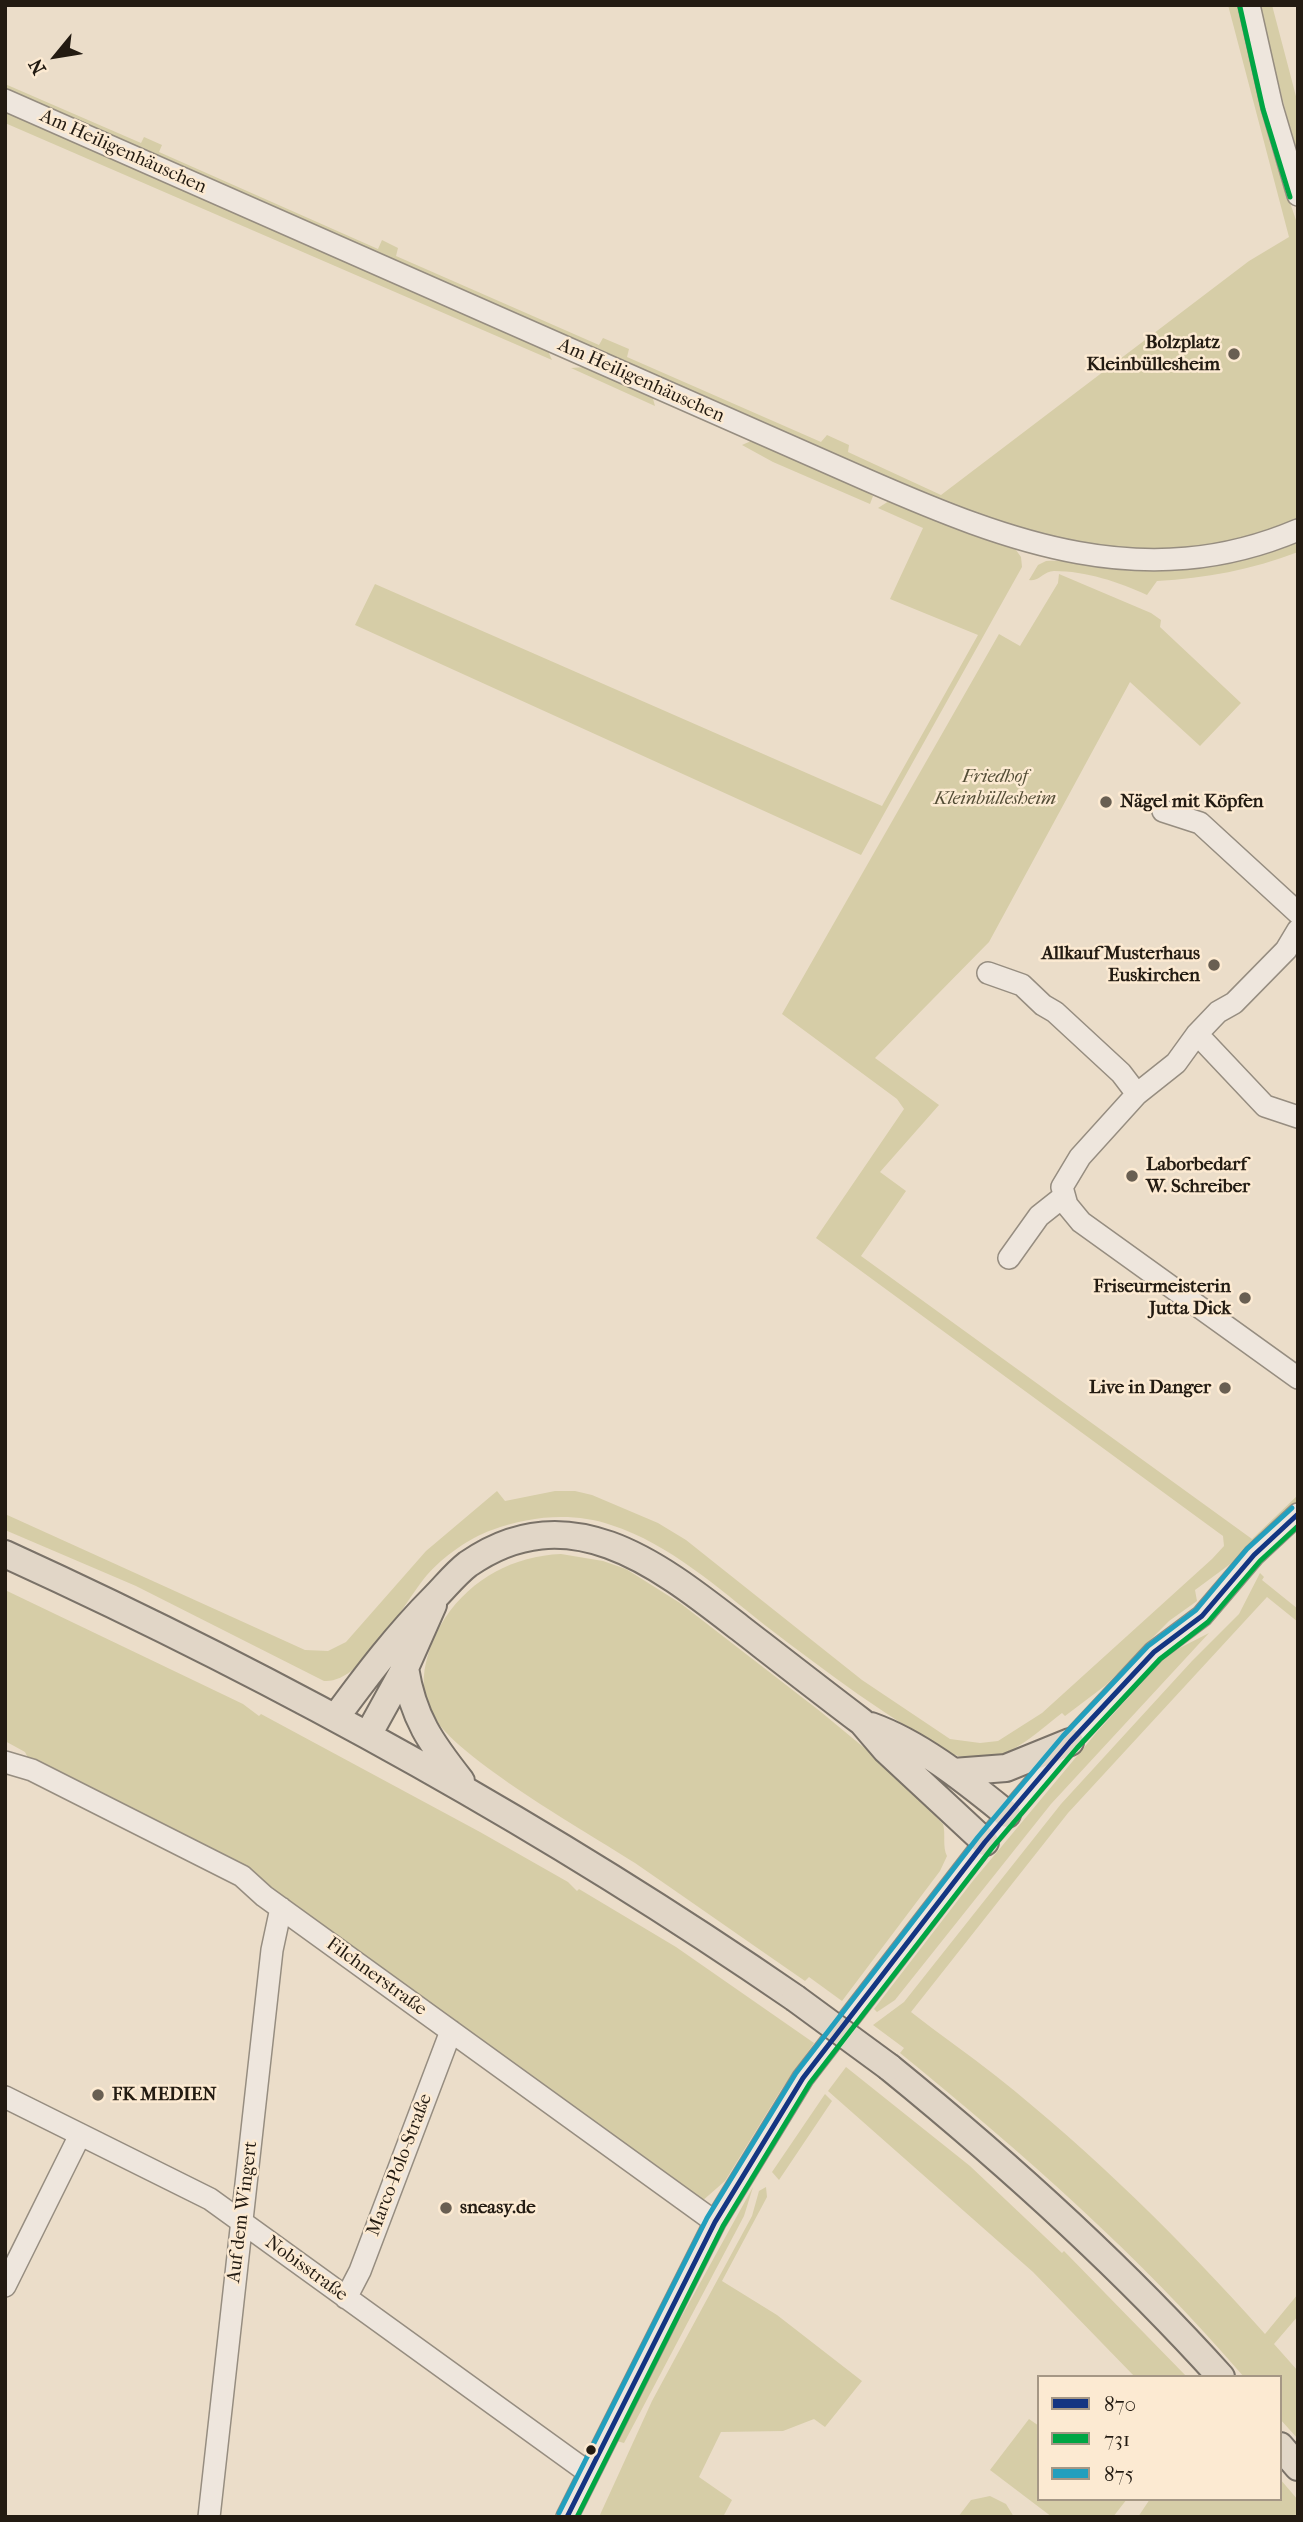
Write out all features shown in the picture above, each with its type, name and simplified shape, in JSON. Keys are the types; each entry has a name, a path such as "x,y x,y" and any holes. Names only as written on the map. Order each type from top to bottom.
{"main road":[{"path":"336,1717 412,1618 468,1564 510,1544 559,1535 608,1543 660,1568 686,1586 862,1722 886,1750 985,1842"},
{"path":"5,1554 336,1717 469,1791 619,1880 794,1997 889,2067 1048,2202 1154,2305 1219,2375"},
{"path":"368,1735 428,1622 435,1597"},
{"path":"405,1668 419,1722 469,1791"},
{"path":"862,1722 889,1732 953,1772 1007,1814"},
{"path":"953,1772 1006,1768 1070,1742"},
{"path":"1282,2448 1298,2467"}],"street":[{"path":"1249,5 1272,107 1298,195"},
{"name":"Am Heiligenhäuschen","path":"5,100 867,480 994,533 1085,556 1150,560 1219,554 1266,543 1298,530"},
{"path":"1163,811 1200,823 1298,913"},
{"path":"1298,930 1286,950 1234,1003 1219,1012 1197,1034 1164,1075 1137,1094 1069,1171 1062,1187 1063,1197 1081,1222 1298,1378"},
{"path":"988,973 1022,985 1121,1073 1137,1094"},
{"path":"1197,1034 1265,1106 1298,1116"},
{"path":"1009,1258 1039,1216 1063,1197"},
{"path":"567,2517 715,2222 780,2112 859,2003 1007,1814 1070,1742 1154,1652 1202,1616 1254,1555 1298,1514"},
{"name":"Filchnerstraße","path":"11,1764 32,1770 242,1875 281,1908 715,2222"},
{"name":"Auf dem Wingert","path":"209,2517 271,1950 281,1908"},
{"name":"Marco-Polo-Straße","path":"346,2298 360,2271 451,2031"},
{"name":"Nobisstraße","path":"5,2097 210,2199 589,2473"},
{"path":"5,2286 80,2135"}],"green space":[{"path":"1228,5 1238,5 1270,144 1298,226 1298,520 1237,540 1172,550 1140,551 1075,545 952,506 5,91 5,84 141,143 144,137 162,145 159,152 378,249 382,240 398,248 396,256 599,345 603,338 629,349 627,357 821,442 827,435 849,445 848,452 941,495 1249,261 1289,237"},
{"path":"1259,5 1272,5 1298,104 1298,161"},
{"path":"5,109 540,347 548,351 552,360 5,123"},
{"path":"585,367 652,395 655,406 571,368"},
{"path":"751,441 865,490 873,496 870,504 773,462 742,445"},
{"path":"889,501 1016,550 1021,557 1022,567 861,855 355,625 375,584 882,806 978,635 890,599 923,528 878,508"},
{"path":"1298,542 1298,552 1263,564 1193,578 1157,581 1147,595 1114,582 1066,571 1050,571 1029,580 1038,565 1046,561 1064,561 1121,570 1166,570 1211,565"},
{"name":"Friedhof Kleinbüllesheim","path":"1059,574 1151,613 1161,620 1160,627 1241,703 1200,746 1130,682 989,942 875,1058 939,1105 880,1172 906,1191 861,1256 1252,1539 1298,1495 1298,1501 1237,1559 1195,1590 1197,1601 1169,1621 1106,1685 1065,1716 1062,1713 1025,1742 1000,1755 971,1758 954,1755 858,1694 673,1555 633,1533 611,1525 567,1517 506,1525 483,1533 457,1548 427,1575 381,1640 353,1670 339,1678 324,1681 136,1586 5,1530 5,1514 305,1650 328,1651 346,1642 426,1551 497,1491 505,1501 555,1491 575,1491 592,1495 658,1523 686,1540 862,1680 950,1739 980,1743 998,1741 1042,1713 1212,1559 1224,1546 1223,1536 816,1238 904,1109 897,1099 782,1014 999,634 1020,646 1058,583"},
{"path":"561,1554 603,1561 626,1569 680,1603 885,1765 943,1824 947,1856 940,1871 842,2001 809,1977 805,1981 635,1863 493,1772 466,1751 431,1713 424,1689 426,1664 433,1640 456,1604 468,1591 495,1572 527,1559"},
{"path":"1260,1573 1264,1577 1262,1580 1298,1609 1298,1622 1267,1597 1068,1813 911,2012 1032,2105 1102,2167 1202,2265 1265,2334 1298,2294 1298,2316 1274,2344 1298,2371 1298,2439 1282,2421 1282,2375 1242,2375 1164,2290 1080,2208 900,2053 904,2048 873,2025 904,2002 1061,1804 1192,1661 1239,1614"},
{"path":"5,1590 243,1704 259,1716 261,1714 480,1832 676,1947 814,2043 781,2090 725,2181 701,2202 267,1887 253,1871 28,1758 25,1752 5,1741"},
{"path":"1209,1633 1051,1804 895,2000 877,2012 874,2009 972,1882 1097,1732 1168,1654"},
{"path":"846,2067 970,2166 1062,2253 1064,2251 1185,2375 1133,2375 1033,2272 828,2091"},
{"path":"825,2094 832,2101 779,2180 772,2172"},
{"path":"753,2187 744,2216 624,2443 617,2441 646,2381"},
{"path":"766,2187 767,2197 722,2281 777,2315 862,2381 825,2427 814,2419 783,2431 721,2432 699,2477 732,2500 723,2517 599,2517 652,2401 752,2216 759,2191"},
{"path":"1029,2419 1037,2425 1037,2501 1125,2501 1113,2517 1052,2517 990,2470"},
{"path":"1282,2481 1298,2500 1298,2517 1138,2517 1149,2501 1282,2501"},
{"path":"990,2496 1006,2504 1014,2517 958,2517 971,2500"}],"transit line":[{"name":"731","path":"1240,7 1263,109 1290,197"},
{"name":"875","path":"559,2513 707,2218 796,2073 978,1837 1063,1736 1148,1646 1196,1610 1247,1549 1292,1508"},
{"name":"870","path":"567,2517 715,2222 803,2078 985,1842 1070,1742 1154,1652 1202,1616 1254,1555 1298,1514"},
{"name":"731","path":"577,2517 723,2226 810,2083 992,1848 1077,1748 1160,1659 1208,1622 1260,1561 1298,1526"}],"place":[{"name":"Bolzplatz Kleinbüllesheim","path":"1234,354"},
{"name":"Nägel mit Köpfen","path":"1106,802"},
{"name":"Allkauf Musterhaus Euskirchen","path":"1214,965"},
{"name":"Laborbedarf W. Schreiber","path":"1132,1176"},
{"name":"Friseurmeisterin Jutta Dick","path":"1245,1298"},
{"name":"Live in Danger","path":"1225,1388"},
{"name":"FK MEDIEN","path":"98,2095"},
{"name":"sneasy.de","path":"446,2208"}]}
